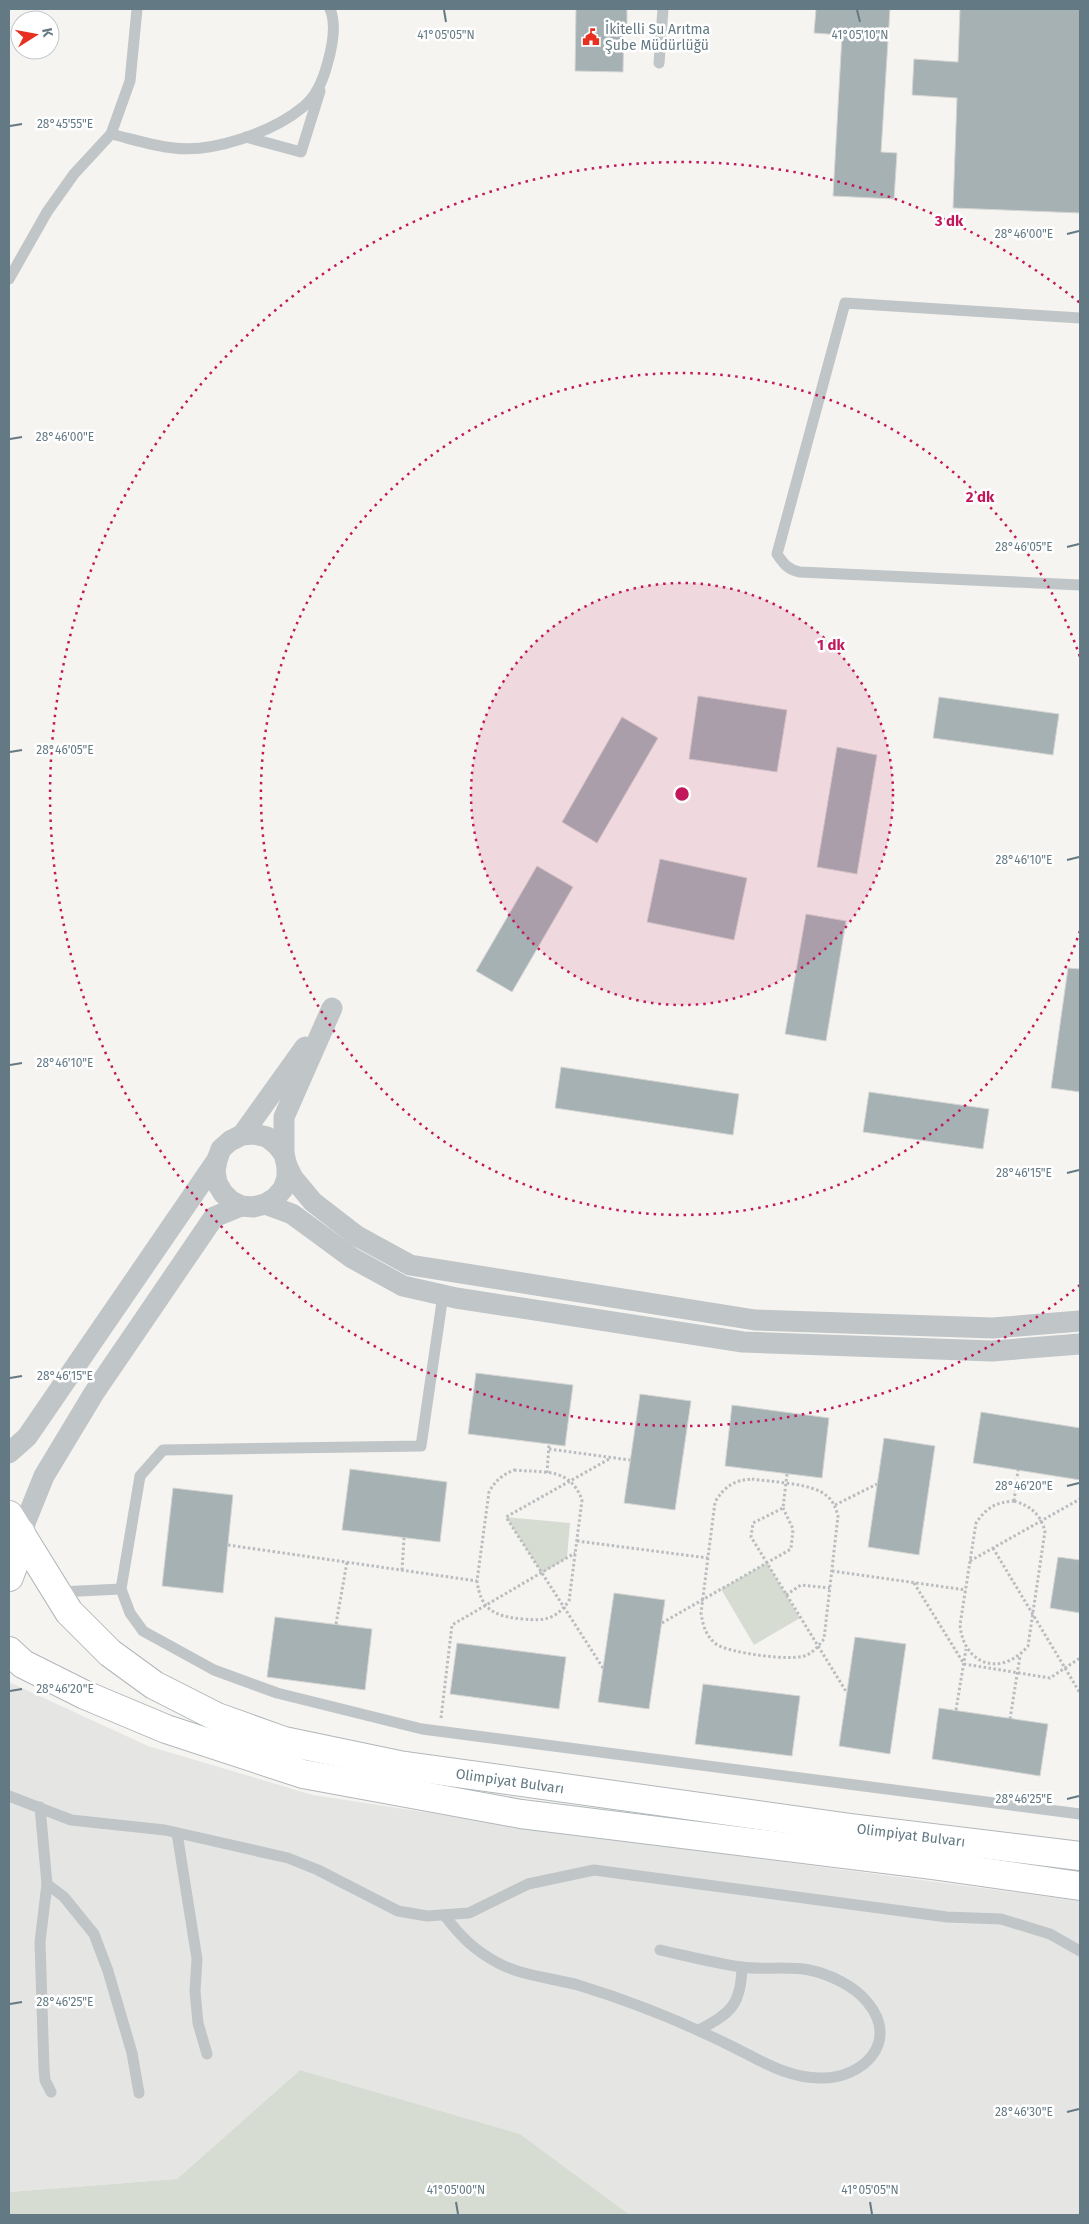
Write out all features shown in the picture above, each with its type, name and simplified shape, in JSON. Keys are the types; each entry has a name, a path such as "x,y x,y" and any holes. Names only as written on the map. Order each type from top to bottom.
{"main road":[{"path":"9,1577 17,1556 15,1524"},
{"name":"Olimpiyat Bulvarı","path":"15,1524 69,1612 110,1653 154,1685 216,1717 284,1741 419,1768 851,1828 1080,1856"},
{"name":"Olimpiyat Bulvarı","path":"14,1660 85,1695 166,1729 303,1774 521,1814 1080,1886"}],"street":[{"path":"216,1160 217,1183 231,1201 241,1206 253,1207 265,1204 275,1198 283,1189 287,1178 284,1117 332,1008 242,1135"},
{"path":"9,1453 27,1437 221,1150 230,1140 242,1135 254,1134 267,1137 277,1144 293,1178 313,1202 357,1236 410,1265 755,1320 993,1328 1080,1321"},
{"path":"265,1204 292,1214 352,1258 403,1286 443,1296 743,1342 992,1352 1080,1344"},
{"path":"15,1524 94,1393 214,1217 241,1206"}],"lane":[{"path":"9,279 47,212 74,174 111,134 130,81 136,9"},
{"path":"246,136 301,152 332,48 332,14 330,9"},
{"path":"660,63 663,9"},
{"path":"111,134 175,148 207,147 276,125 304,106 322,82"},
{"path":"1080,318 845,303 777,554 785,566 792,571 800,572 1080,585"},
{"path":"443,1296 421,1446 162,1450 140,1476 121,1589 130,1613 144,1631 214,1670 277,1693 422,1730 1080,1814"},
{"path":"57,1592 121,1589"},
{"path":"9,1796 71,1820 177,1832 288,1858 318,1870 398,1910 427,1916 469,1913 528,1884 594,1870 947,1917 1001,1919 1050,1934 1080,1951"},
{"path":"40,1808 47,1884 40,1942 44,2068 51,2092"},
{"path":"177,1832 197,1959 198,2023 207,2054"},
{"path":"47,1884 64,1897 94,1934 108,1970 132,2052 140,2093"},
{"path":"445,1916 463,1940 478,1952 500,1964 549,1979 577,1985 699,2030 776,2069 820,2078 846,2075 865,2065 874,2055 880,2042 876,2016 867,2002 844,1983 808,1970 742,1967 660,1950"},
{"path":"699,2030 721,2018 733,2008 742,1987 742,1967"}],"path":[{"path":"547,1473 549,1444"},
{"path":"549,1449 630,1460"},
{"path":"603,1668 506,1517 611,1458"},
{"path":"514,1470 547,1473 561,1474 571,1480 578,1489 582,1500 569,1601 552,1618 540,1620 504,1617 486,1606 478,1593 477,1581 489,1492 494,1482 503,1474 514,1470"},
{"path":"1014,1501 1018,1470"},
{"path":"662,1623 791,1549 793,1529 783,1508 787,1474"},
{"path":"752,1479 786,1484 817,1490 827,1496 834,1505 838,1516 824,1638 807,1655 795,1658 728,1650 717,1645 708,1636 702,1619 715,1502 729,1484 740,1480 752,1479"},
{"path":"834,1505 877,1484"},
{"path":"970,1561 1080,1499"},
{"path":"1014,1501 1025,1504 1034,1511 1042,1520 1045,1531 1028,1646 1010,1662 986,1663 975,1658 966,1649 961,1638 960,1625 976,1523 982,1513 997,1504 1014,1501"},
{"path":"783,1508 753,1523 751,1537 847,1693"},
{"path":"402,1570 404,1538"},
{"path":"577,1541 708,1558"},
{"path":"228,1545 477,1581"},
{"path":"993,1548 1080,1693"},
{"path":"439,1732 452,1625 576,1553"},
{"path":"336,1624 347,1562"},
{"path":"832,1572 966,1590"},
{"path":"914,1583 964,1664 1050,1678 1080,1658"},
{"path":"786,1594 801,1585 830,1588"},
{"path":"956,1710 966,1649"},
{"path":"1010,1719 1020,1655"}],"shaded area":[{"path":"506,1517 570,1523 567,1558 542,1573"},
{"path":"767,1563 800,1618 754,1645 721,1589"},
{"path":"9,1682 148,1746 313,1795 528,1828 1080,1901 1080,2215 630,2215 520,2134 300,2070 177,2179 9,2192"},
{"path":"300,2070 520,2134 630,2215 9,2215 9,2192 177,2179"}],"building":[{"name":"İkitelli Su Arıtma Şube Müdürlüğü","path":"576,9 627,9 627,24 624,24 623,72 575,71"},
{"path":"816,9 890,9 881,152 897,153 894,199 833,196 842,35 814,33"},
{"path":"960,9 1080,9 1080,213 953,208 957,98 912,95 914,59 958,62"},
{"path":"698,696 787,710 777,772 689,759"},
{"path":"939,697 1059,714 1053,755 933,738"},
{"path":"622,717 658,738 597,843 562,822"},
{"path":"837,747 877,755 857,874 817,867"},
{"path":"660,859 747,878 734,940 647,922"},
{"path":"537,866 573,887 512,992 476,971"},
{"path":"806,914 846,921 826,1041 785,1034"},
{"path":"1068,968 1080,969 1080,1092 1051,1088"},
{"path":"561,1067 739,1094 733,1135 555,1108"},
{"path":"869,1092 989,1109 983,1149 863,1132"},
{"path":"476,1373 573,1385 565,1446 468,1434"},
{"path":"640,1394 691,1401 675,1510 624,1503"},
{"path":"732,1405 829,1418 822,1478 725,1466"},
{"path":"981,1412 1080,1428 1080,1480 973,1463"},
{"path":"884,1438 935,1446 919,1555 868,1547"},
{"path":"350,1469 447,1482 440,1542 342,1530"},
{"path":"173,1488 233,1495 223,1593 162,1586"},
{"path":"1058,1557 1080,1560 1080,1613 1050,1608"},
{"path":"614,1593 665,1600 649,1709 598,1702"},
{"path":"275,1617 372,1629 365,1690 267,1677"},
{"path":"855,1637 906,1644 890,1754 839,1746"},
{"path":"457,1643 566,1657 559,1709 450,1694"},
{"path":"703,1684 800,1696 792,1756 695,1744"},
{"path":"939,1708 1048,1724 1040,1776 932,1759"}],"place":[{"name":"İkitelli Su Arıtma Şube Müdürlüğü","path":"591,37"}]}
